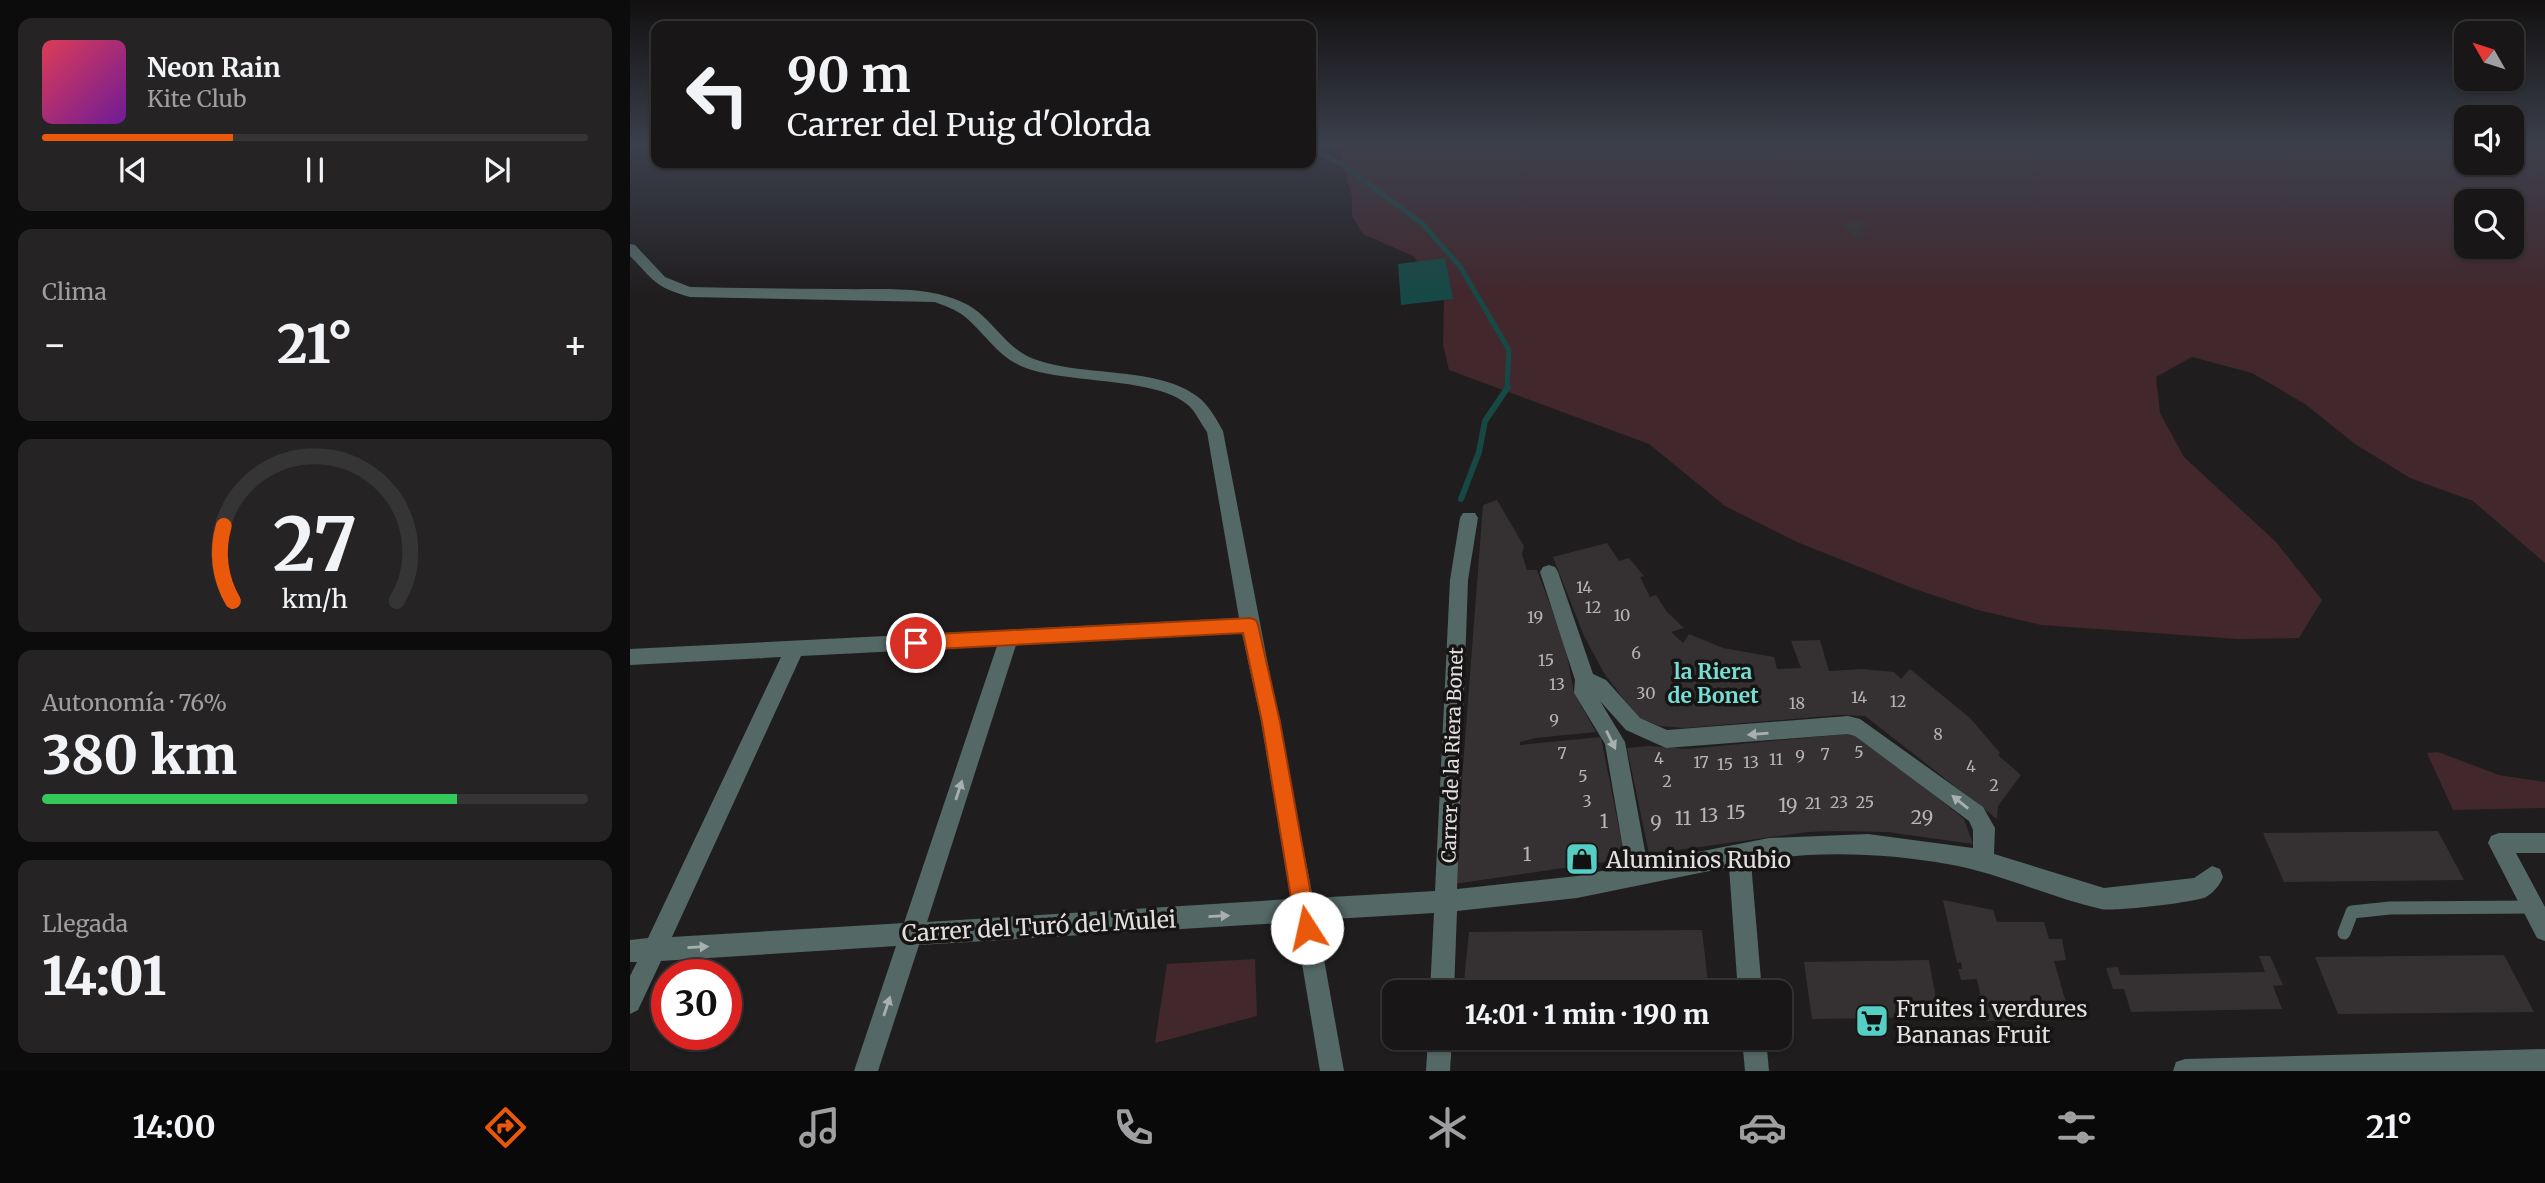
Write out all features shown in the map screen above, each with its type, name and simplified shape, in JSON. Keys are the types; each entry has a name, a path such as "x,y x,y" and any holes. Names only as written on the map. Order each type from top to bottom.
{"street":[{"path":"630,248 657,279 668,287 690,292 903,295 949,301 972,315 1001,346 1030,364 1084,375 1147,383 1181,393 1195,402 1215,431 1250,625 1271,722 1332,1071"},
{"name":"Carrer de la Riera Bonet","path":"1443,980 1458,580 1469,519"},
{"path":"1549,572 1585,680 1584,693 1615,742 1639,873"},
{"path":"630,657 1250,625"},
{"path":"866,1071 1009,638"},
{"path":"630,1002 795,648"},
{"path":"1585,680 1599,686 1633,724 1666,739 1848,725 1860,728 1976,814 1983,828 1983,861"},
{"path":"2545,843 2499,843 2545,930"},
{"name":"Carrer del Turó del Mulei","path":"630,951 1447,901 1577,887 1769,848 1868,844 1947,853 1983,861 2105,899 2199,889 2212,877"},
{"path":"1739,854 1750,980"},
{"path":"1438,1071 1439,1050"},
{"path":"1755,1050 1757,1071"},
{"path":"2185,1071 2545,1061"}],"lane":[{"path":"2344,933 2352,912 2390,908 2533,907"}],"shaded area":[{"path":"1352,196 2454,196 2454,259 2524,259 2524,196 2545,196 2545,563 2473,501 2410,478 2355,444 2305,404 2252,373 2192,357 2156,377 2160,413 2184,457 2276,542 2322,600 2299,638 2238,639 2041,625 1978,610 1912,588 1797,542 1725,506 1649,444 1449,370 1443,345 1444,295 1413,256 1363,234 1352,216"},
{"path":"2438,752 2499,775 2545,782 2545,808 2453,810 2427,753"},
{"path":"1255,959 1257,1016 1155,1043 1167,964"}],"water":[{"path":"1445,258 1453,299 1401,305 1398,264"}],"building":[{"path":"1856,220 1867,223 1866,228 1859,230 1866,236 1857,239 1842,225"},
{"path":"1497,500 1524,546 1522,554 1527,570 1537,570 1565,645 1574,693 1596,732 1535,738 1520,742 1520,745 1601,737 1625,859 1454,884 1483,505"},
{"path":"1607,543 1619,561 1629,558 1644,576 1640,577 1650,597 1656,595 1667,612 1684,628 1671,632 1683,643 1689,634 1723,648 1774,657 1777,669 1801,668 1791,641 1820,640 1829,671 1863,669 1894,672 1901,679 1910,669 1970,718 2000,753 1998,755 2021,775 1998,806 1997,819 1865,716 1840,715 1685,728 1660,726 1637,717 1604,673 1584,636 1553,557"},
{"path":"1857,733 1964,819 1973,844 1887,832 1834,831 1808,832 1649,854 1627,748 1649,746 1687,749"},
{"path":"2438,831 2464,880 2284,882 2263,833"},
{"path":"1943,900 1993,910 1997,922 2044,922 2049,939 2062,939 2066,960 2054,961 2071,1020 1986,1021 1977,979 1961,980 1958,969 1962,969 1961,962 1957,963"},
{"path":"1702,930 1708,980 1464,980 1469,932"},
{"path":"2504,955 2534,1012 2338,1014 2315,957"},
{"path":"2259,956 2270,956 2283,985 2273,986 2282,1009 2131,1012 2124,989 2113,989 2106,968 2118,967 2120,975 2265,972"},
{"path":"1929,960 1939,1017 1812,1019 1804,962"}],"waterway":[{"path":"1385,196 1423,224 1461,268 1509,350 1507,388"},
{"path":"1461,499 1479,452 1485,421 1508,387"}],"place":[{"name":"Aluminios Rubio","path":"1582,859"},
{"name":"Fruites i verdures Bananas Fruit","path":"1872,1021"}],"district":[{"name":"la Riera de Bonet","path":"1713,683"}],"route":[{"path":"916,643 1250,625 1271,722 1307,928"}]}
